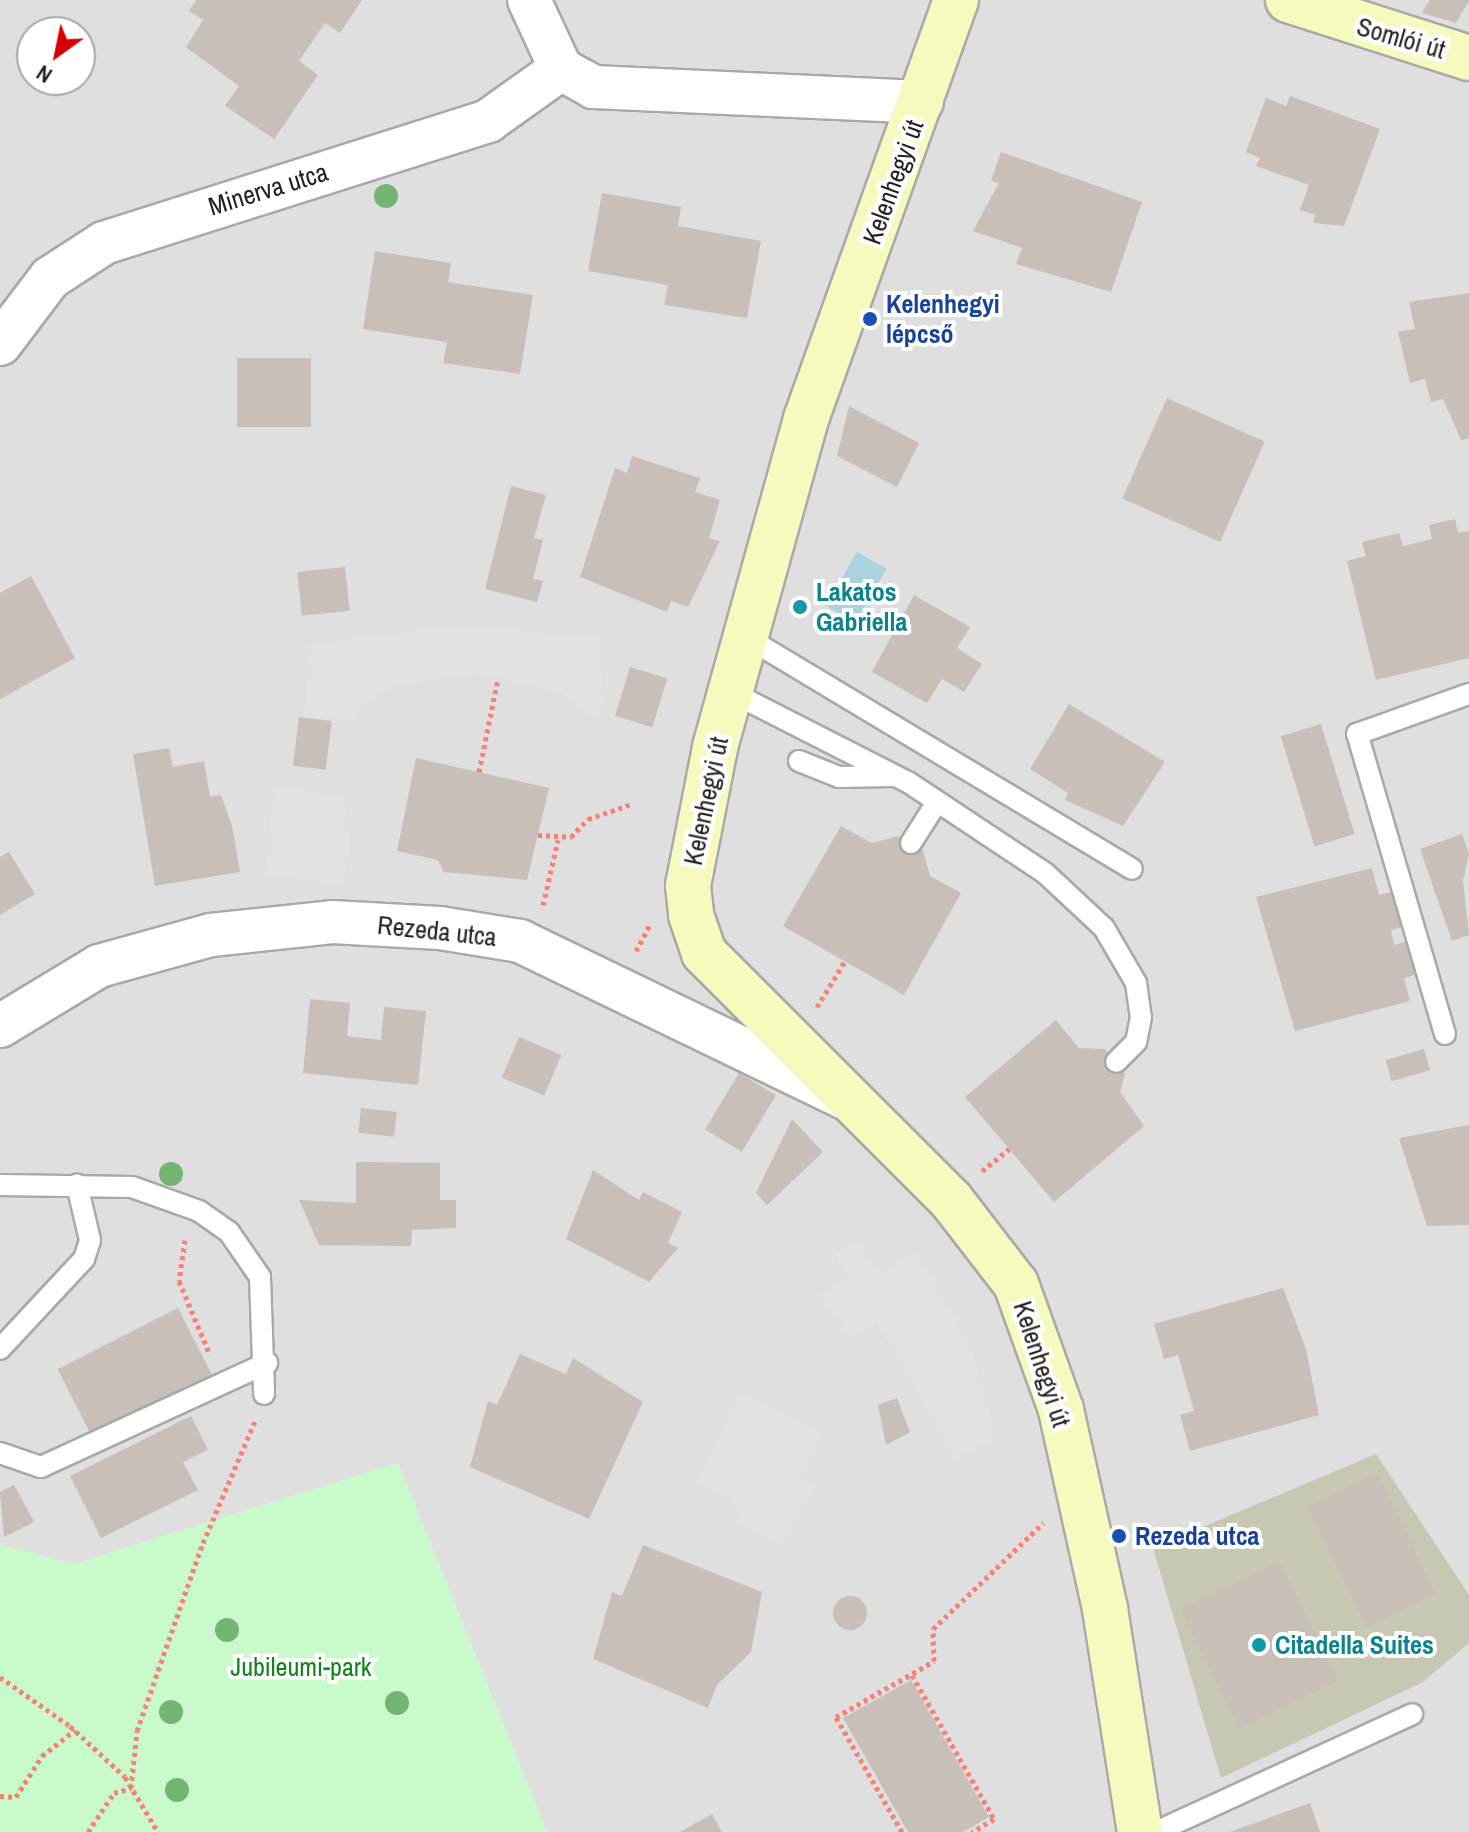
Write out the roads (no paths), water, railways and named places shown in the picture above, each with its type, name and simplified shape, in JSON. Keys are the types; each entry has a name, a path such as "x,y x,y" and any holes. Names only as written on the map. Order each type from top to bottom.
{"street":[{"path":"529,0 561,69"},
{"path":"922,102 956,0"},
{"name":"Somlói út","path":"1288,0 1469,58"},
{"name":"Kelenhegyi út","path":"561,69 617,93 922,102 806,419 731,692 688,885 691,915 704,953 858,1104 982,1234 1016,1284 1049,1369 1080,1500 1140,1832"},
{"name":"Minerva utca","path":"0,344 50,278 104,243 488,121 561,69"},
{"name":"Rezeda utca","path":"0,1026 99,966 211,935 332,922 440,928 531,945 858,1104"}],"lane":[{"path":"746,637 1132,869"},
{"path":"731,692 896,776 1045,873 1104,928 1136,983 1141,1017 1136,1042 1116,1062"},
{"path":"1445,1034 1357,734 1469,694"},
{"path":"799,761 839,777 896,776"},
{"path":"911,843 937,802"},
{"path":"0,1185 132,1187 199,1211 251,1256 260,1277 267,1363 264,1394"},
{"path":"0,1349 84,1259 90,1240 77,1185"},
{"path":"0,1453 41,1467 267,1363"},
{"path":"1156,1832 1412,1714"}],"water":[{"path":"857,552 886,569 855,623 826,606"}],"place":[{"name":"Kelenhegyi lépcső","path":"870,319"},
{"name":"Lakatos Gabriella","path":"800,607"},
{"name":"Rezeda utca","path":"1119,1536"},
{"name":"Citadella Suites","path":"1259,1645"}],"park label":[{"name":"Jubileumi-park","path":"301,1667"}]}
